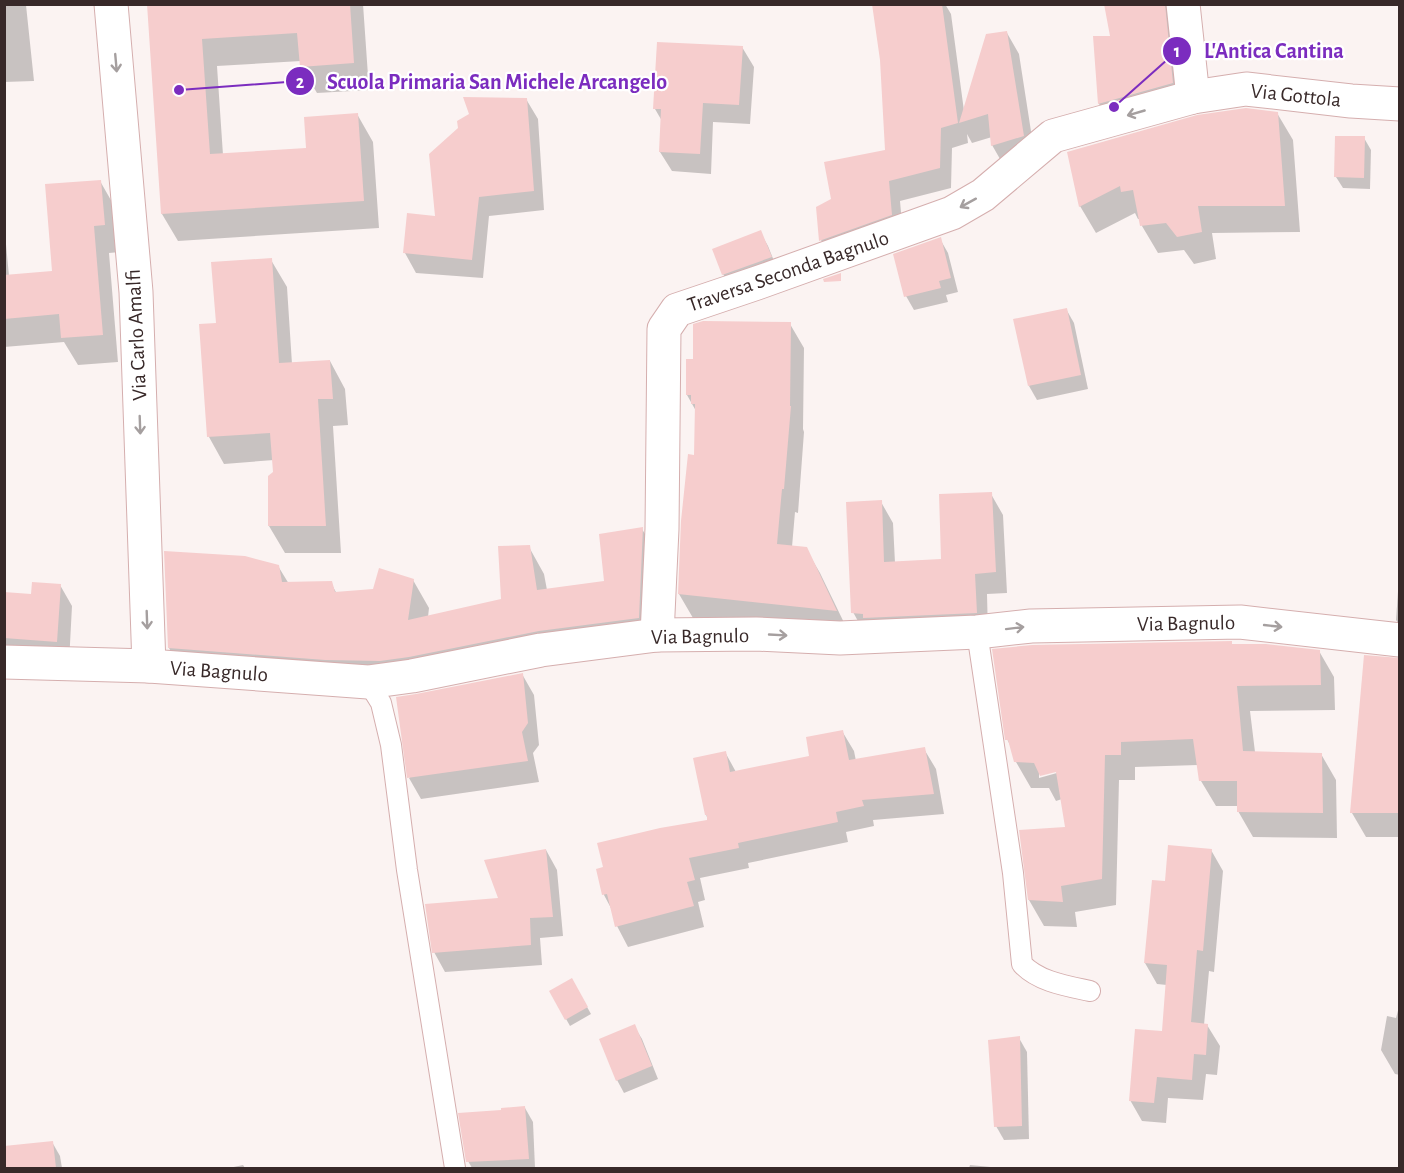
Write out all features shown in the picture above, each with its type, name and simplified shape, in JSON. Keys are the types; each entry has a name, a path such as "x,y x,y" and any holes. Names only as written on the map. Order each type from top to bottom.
{"street":[{"name":"Via Carlo Amalfi","path":"111,4 136,292 148,666"},
{"path":"1183,4 1193,97"},
{"name":"Via Gottola","path":"1193,97 1246,89 1400,104"},
{"name":"Traversa Seconda Bagnulo","path":"657,635 662,530 664,329 677,310 757,284 952,213 983,195 1053,136 1193,97"},
{"name":"Via Bagnulo","path":"4,662 148,666 368,682 412,676 541,650 657,635 756,634 840,638 976,632 1031,626 1240,622 1400,640"}],"lane":[{"path":"976,632 1013,873 1022,964 1029,972 1058,984 1090,991"},
{"path":"368,682 381,703 391,745 407,870 455,1168"}],"building":[{"path":"147,4 350,4 354,63 300,67 297,33 202,39 210,154 306,148 304,117 358,113 364,201 161,214"},
{"path":"872,4 942,4 958,123 941,128 940,168 889,181 892,215 819,241 816,207 831,199 824,162 885,150 880,60"},
{"path":"1104,4 1165,4 1173,83 1098,104 1093,36 1110,36"},
{"path":"1007,31 1024,136 991,146 988,114 959,123 986,34"},
{"path":"657,42 743,46 739,105 703,103 700,154 659,152 661,109 653,109"},
{"path":"463,97 527,98 534,191 479,197 472,260 403,253 407,213 435,216 429,154 458,128 457,121 469,114"},
{"path":"1246,108 1278,112 1285,206 1198,206 1202,232 1177,237 1166,223 1140,226 1133,190 1121,192 1120,186 1079,207 1067,152 1197,115"},
{"path":"1335,136 1365,136 1364,178 1334,177"},
{"path":"101,180 105,225 94,226 103,335 61,338 59,314 4,319 4,275 52,271 45,184"},
{"path":"761,230 772,257 722,275 712,249"},
{"path":"941,237 951,278 939,281 941,288 904,297 893,254"},
{"path":"272,258 279,363 330,360 333,399 318,399 326,526 268,526 268,476 273,472 270,433 207,437 199,324 216,323 211,262"},
{"path":"841,273 841,281 824,282 823,279"},
{"path":"1067,308 1081,375 1028,386 1013,319"},
{"path":"703,321 791,322 791,406 777,544 807,547 837,611 678,594 681,521 688,454 694,455 695,404 691,404 691,395 686,395 686,359 693,359 693,324"},
{"path":"992,492 996,572 975,574 977,613 863,618 863,614 851,613 846,502 882,500 884,562 941,559 939,494"},
{"path":"643,527 639,618 539,631 380,661 325,660 168,648 164,551 245,556 279,565 282,582 332,581 335,592 373,589 379,568 414,579 408,620 501,599 498,546 530,545 537,590 604,581 599,534"},
{"path":"32,582 61,584 57,642 4,638 4,592 31,594"},
{"path":"1232,641 1232,644 1266,644 1320,650 1321,685 1237,686 1243,751 1322,753 1323,813 1237,812 1237,781 1199,781 1193,739 1121,742 1121,755 1105,755 1102,879 1061,886 1063,902 1028,900 1019,830 1065,827 1056,772 1040,776 1034,763 1014,762 1008,740 1005,740 992,649 1032,645"},
{"path":"1364,655 1400,658 1400,813 1350,813"},
{"path":"523,673 528,723 522,732 528,761 407,778 396,697"},
{"path":"843,730 849,760 925,747 934,794 862,800 864,806 836,812 838,822 738,843 739,848 689,858 695,880 687,882 694,906 615,927 607,894 602,895 596,869 603,867 597,843 707,820 693,758 726,751 730,772 809,756 806,737"},
{"path":"1168,845 1212,849 1203,951 1197,950 1191,1022 1208,1024 1206,1055 1194,1054 1192,1080 1157,1077 1154,1103 1129,1101 1135,1029 1162,1031 1167,965 1144,963 1152,880 1165,881"},
{"path":"546,849 553,917 530,918 531,945 432,953 425,904 498,898 484,860"},
{"path":"572,978 588,1007 565,1020 549,991"},
{"path":"635,1024 652,1066 616,1081 599,1039"},
{"path":"1020,1036 1022,1126 994,1127 988,1040"},
{"path":"525,1106 529,1159 466,1162 458,1113"},
{"path":"53,1141 56,1168 4,1168 4,1146"}],"place":[{"name":"Scuola Primaria San Michele Arcangelo","path":"179,90"},
{"name":"L'Antica Cantina","path":"1114,107"}]}
